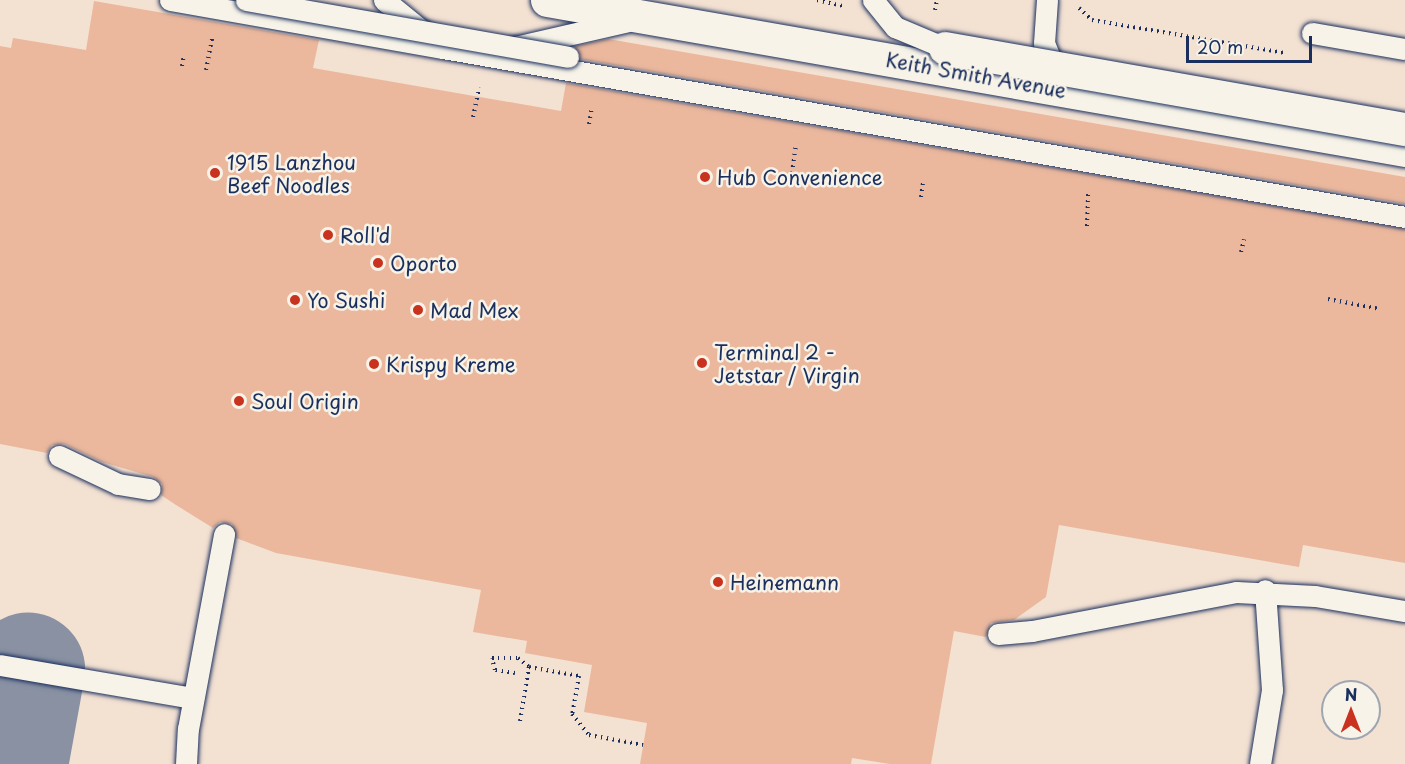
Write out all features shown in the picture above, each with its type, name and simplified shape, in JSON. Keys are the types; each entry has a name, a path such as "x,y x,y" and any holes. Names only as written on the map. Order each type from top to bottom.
{"street":[{"name":"Keith Smith Avenue","path":"548,0 658,8 945,48 1405,129"},
{"name":"Keith Smith Avenue","path":"658,8 1089,95 1405,150"}],"lane":[{"path":"170,0 446,42 568,57"},
{"path":"246,0 446,42 482,54 1405,216"},
{"path":"384,0 446,42"},
{"path":"405,0 446,42"},
{"path":"873,0 895,27 945,48"},
{"path":"1047,0 1043,25 1047,58 1056,74 1089,95"},
{"path":"482,54 658,8"},
{"path":"1312,33 1405,48"},
{"path":"59,456 118,484 150,489"},
{"path":"186,764 193,698 224,534"},
{"path":"1260,764 1272,690 1265,590"},
{"path":"998,634 1032,631 1204,596 1265,590 1405,611"},
{"path":"0,665 193,698"}],"path":[{"path":"1074,4 1092,20 1289,53"},
{"path":"182,66 184,55"},
{"path":"921,197 923,183"},
{"path":"1241,252 1244,239"},
{"path":"1328,299 1380,309"},
{"path":"515,673 495,670 492,658 518,658 529,668 579,676 573,714 589,735 643,745"},
{"path":"520,721 529,668"}],"shaded area":[{"path":"0,0 1405,0 1405,764 0,764"}],"building":[{"name":"Terminal 2 - Jetstar / Virgin","path":"94,1 319,40 313,68 561,111 566,83 1405,229 1405,563 1303,545 1299,567 1059,525 1046,597 1014,620 991,623 986,637 954,631 931,764 890,764 852,758 851,764 640,764 647,723 584,712 592,665 525,653 527,641 473,632 481,590 276,553 236,538 232,524 220,522 213,528 161,495 162,484 153,477 102,462 64,444 52,445 47,453 0,444 0,46 11,48 13,38 86,50"},
{"path":"608,39 1405,177 1405,204 580,59 575,46"}],"taxiway":[{"path":"11,764 28,670"}],"place":[{"name":"1915 Lanzhou Beef Noodles","path":"215,173"},
{"name":"Hub Convenience","path":"705,177"},
{"name":"Roll'd","path":"328,235"},
{"name":"Oporto","path":"378,263"},
{"name":"Yo Sushi","path":"295,300"},
{"name":"Mad Mex","path":"418,310"},
{"name":"Terminal 2 - Jetstar / Virgin","path":"702,363"},
{"name":"Krispy Kreme","path":"374,364"},
{"name":"Soul Origin","path":"239,401"},
{"name":"Heinemann","path":"718,582"}]}
